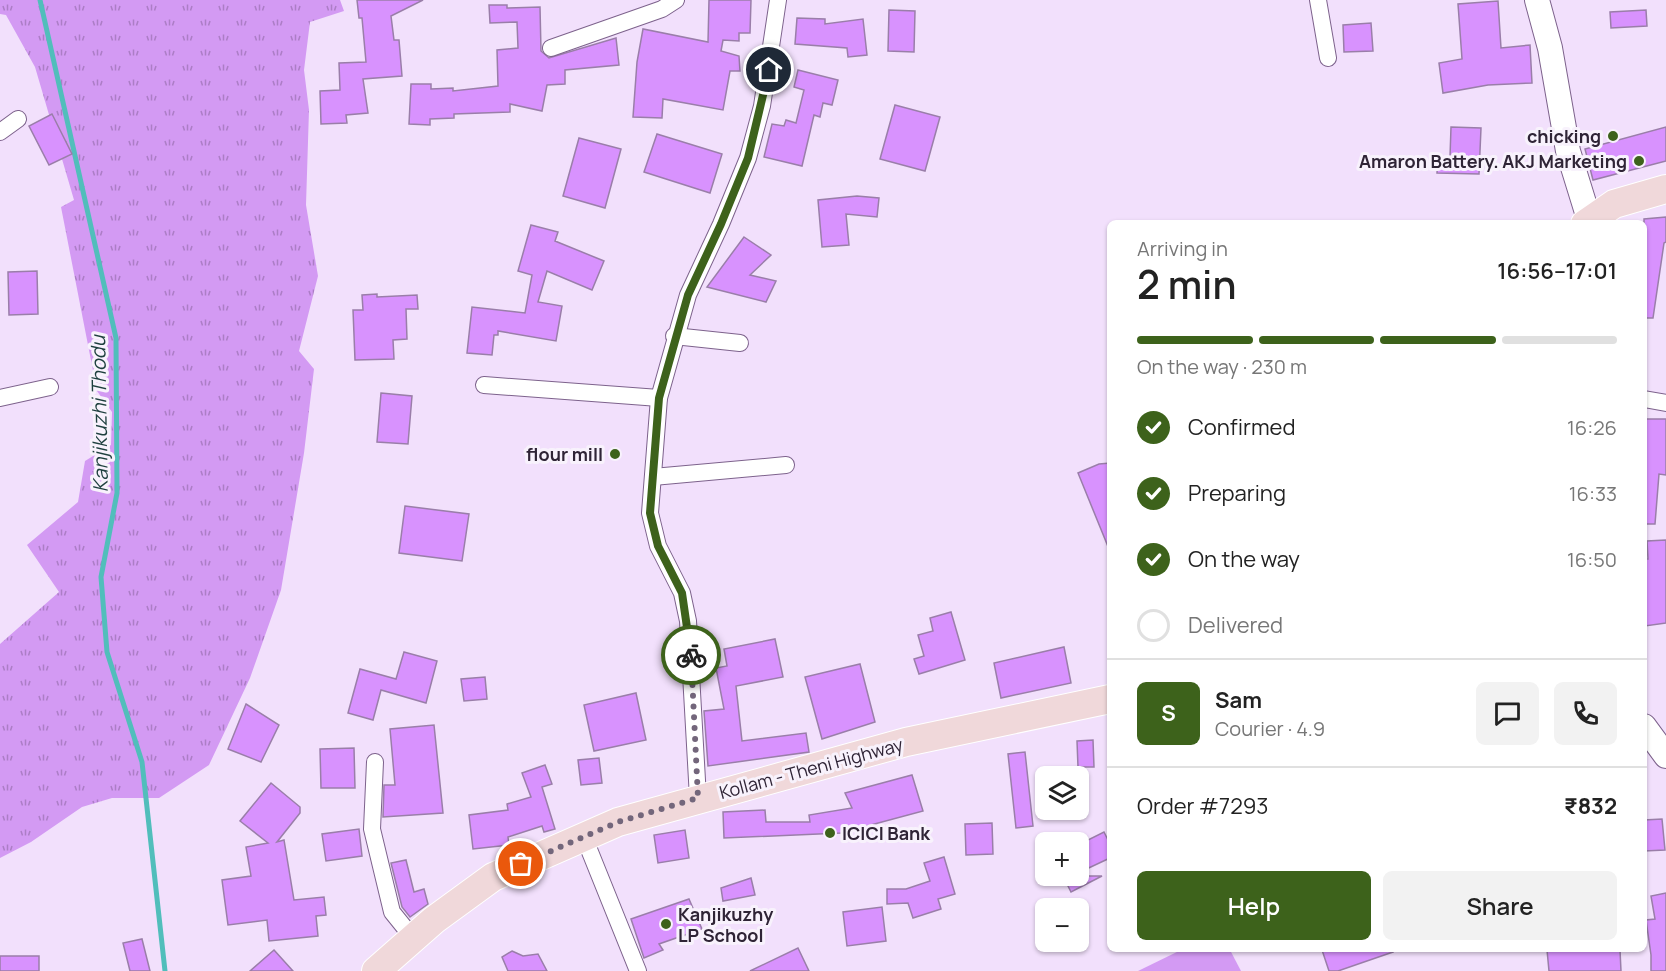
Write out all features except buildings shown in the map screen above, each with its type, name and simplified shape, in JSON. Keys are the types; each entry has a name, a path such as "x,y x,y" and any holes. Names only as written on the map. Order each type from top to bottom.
{"highway":[{"path":"1589,220 1614,204 1666,189"},
{"name":"Kollam - Theni Highway","path":"376,971 413,938 493,877 618,822 906,742 1107,700"}],"main road":[{"path":"1537,0 1550,48 1568,151 1587,220"},
{"path":"1647,730 1666,756"}],"street":[{"path":"551,48 662,9 676,0"},
{"path":"698,798 688,621 682,593 668,569 650,513 659,398 674,336 688,295 748,158 762,106 778,0"},
{"path":"1318,0 1328,58"},
{"path":"0,132 18,119"},
{"path":"674,336 740,343"},
{"path":"483,386 659,398"},
{"path":"0,398 50,387"},
{"path":"1647,400 1666,403"},
{"path":"653,477 786,465"},
{"path":"375,762 372,829 392,912 413,938"},
{"path":"584,837 638,971"}],"green space":[{"path":"0,0 340,0 344,11 310,22 304,70 309,110 306,205 318,276 299,351 314,369 304,453 281,590 250,678 209,765 159,798 112,798 82,807 31,842 0,858 0,644 59,592 27,545 78,502 85,461 111,445 112,412 97,391 61,207 74,200 35,67 6,15 0,14"},
{"path":"1177,952 1231,952 1241,971 1138,971"}],"waterway":[{"name":"Kanjikuzhi Thodu","path":"40,0 116,338 117,493 101,577 107,652 142,762 165,971"}],"way so far":[{"path":"521,864 618,822 698,798 691,655"}],"place":[{"name":"chicking","path":"1613,136"},
{"name":"Amaron Battery. AKJ Marketing","path":"1639,161"},
{"name":"flour mill","path":"615,454"},
{"name":"ICICI Bank","path":"830,833"},
{"name":"Kanjikuzhy LP School","path":"666,924"}],"route":[{"path":"691,655 688,621 682,593 658,546 650,513 659,398 674,336 688,295 748,158 769,70"}]}
